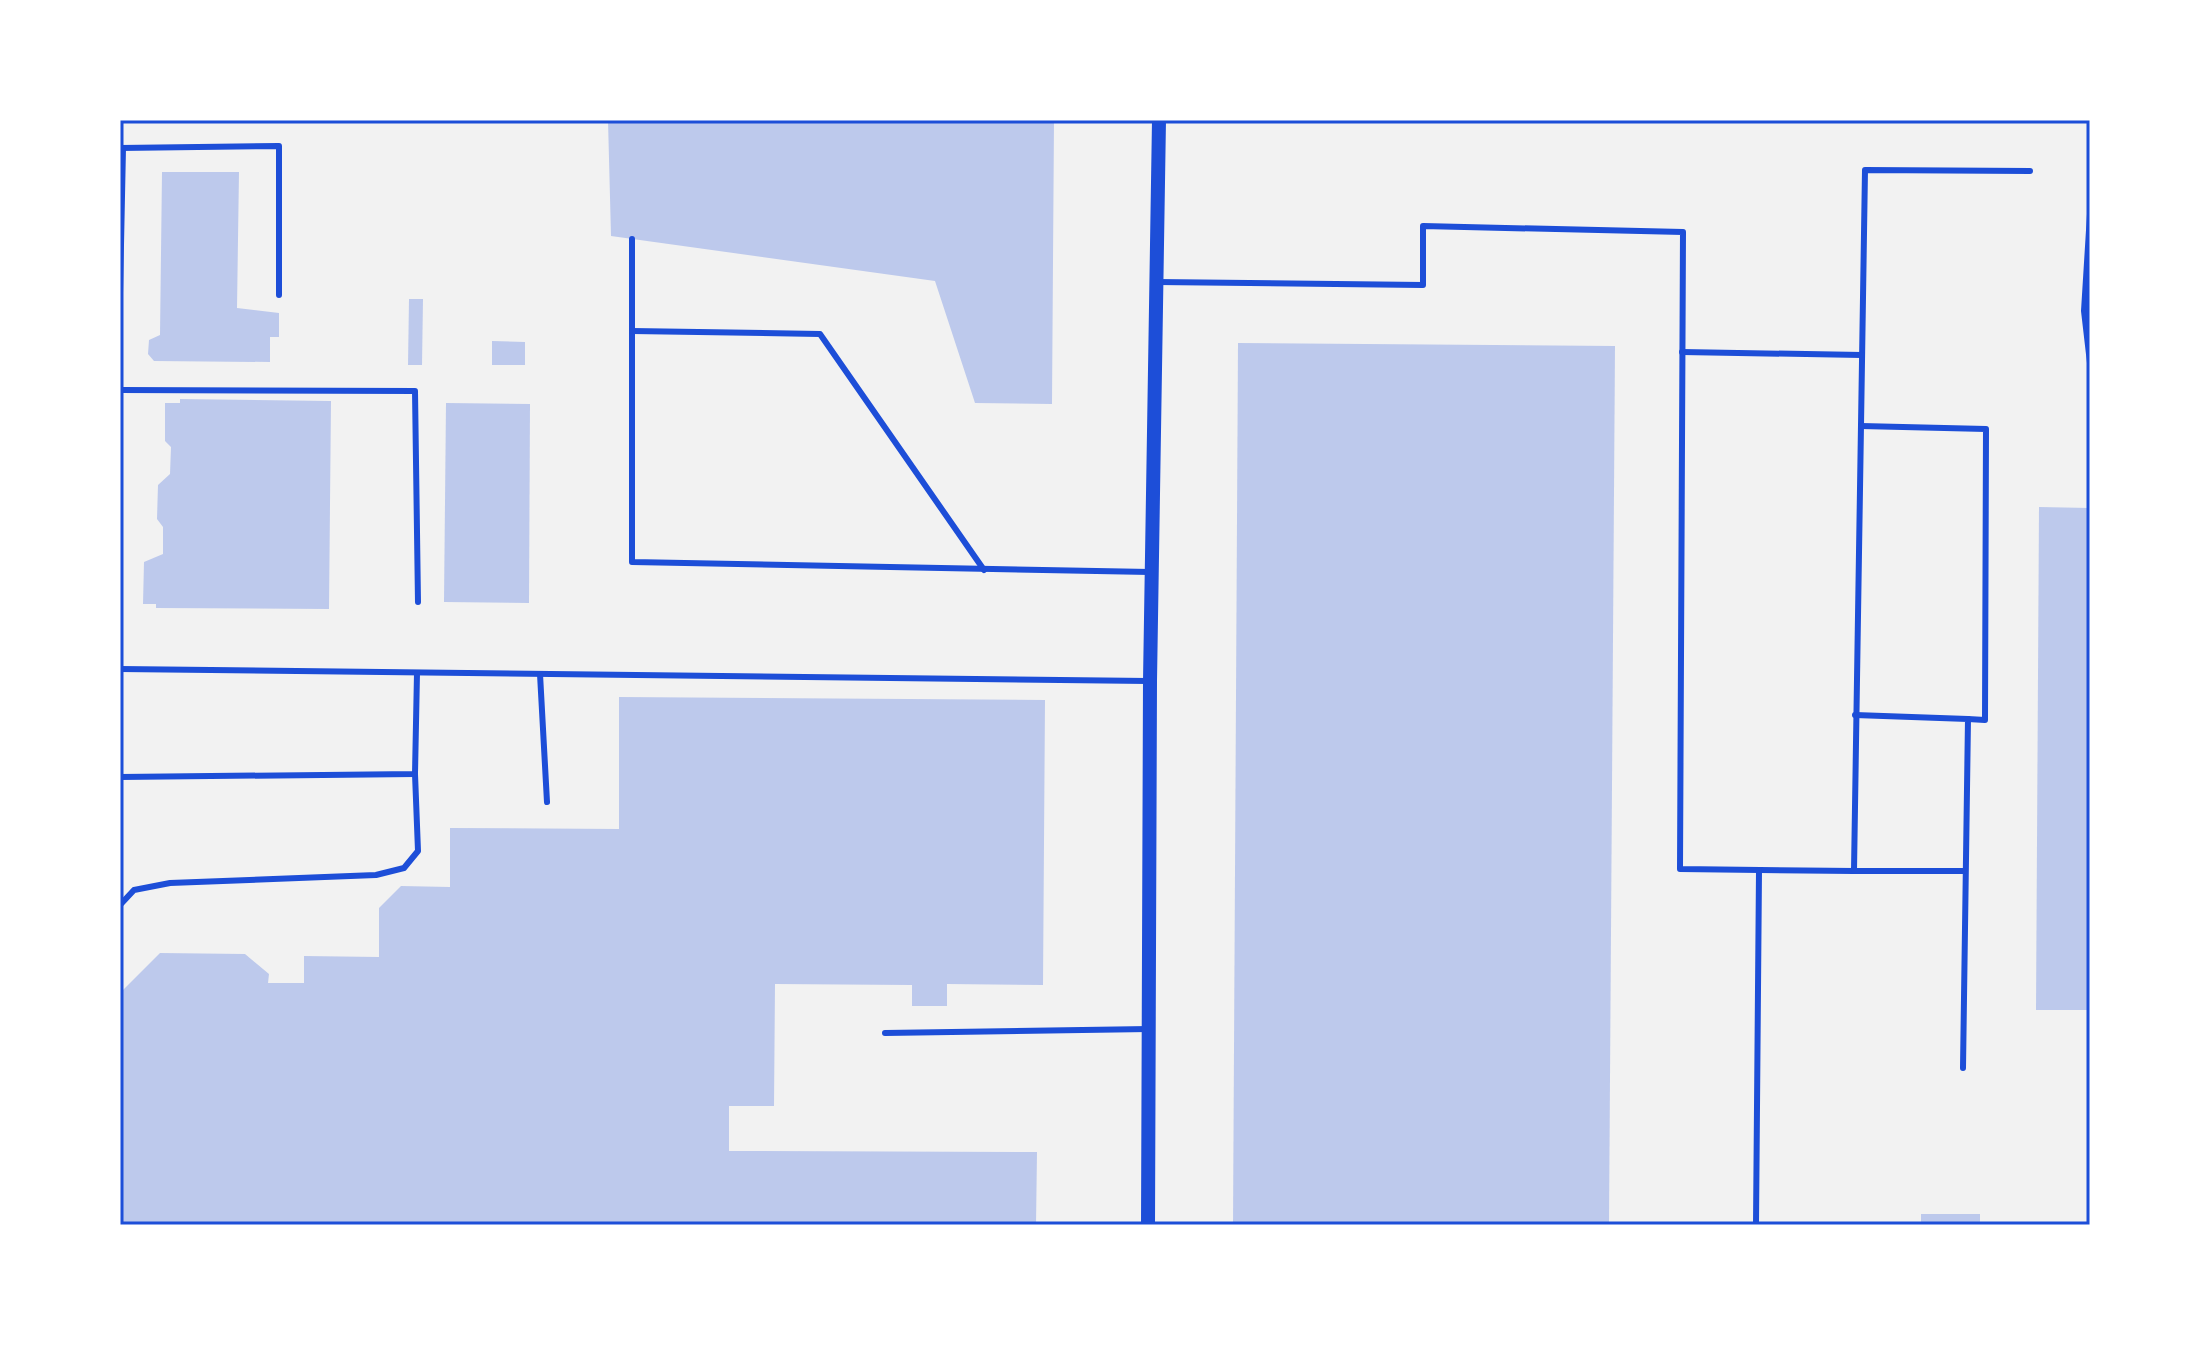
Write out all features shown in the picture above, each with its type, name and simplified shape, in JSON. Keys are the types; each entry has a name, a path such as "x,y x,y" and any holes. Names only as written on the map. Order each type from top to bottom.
{"street":[{"path":"1148,1225 1150,681 1159,120"}],"lane":[{"path":"120,293 121,148 279,146 279,295"},
{"path":"1854,871 1865,170 2030,171"},
{"path":"2090,214 2084,311 2090,363"},
{"path":"1157,282 1423,285 1423,226 1683,232 1680,869 1964,871"},
{"path":"632,239 632,562 1154,572"},
{"path":"632,331 820,334 984,570"},
{"path":"1682,352 1862,355"},
{"path":"120,390 415,391 418,602"},
{"path":"1855,715 1985,720 1986,429 1861,426"},
{"path":"120,669 1150,681"},
{"path":"120,905 134,890 170,883 376,875 404,868 418,851 415,774 417,673"},
{"path":"540,674 547,802"},
{"path":"1963,1068 1968,719"},
{"path":"120,777 415,774"},
{"path":"1756,1225 1759,871"},
{"path":"885,1033 1149,1029"}],"building":[{"path":"608,120 1054,120 1052,404 975,403 935,281 611,236"},
{"path":"162,172 239,172 237,308 279,313 279,337 270,337 270,362 154,361 148,354 149,340 160,335"},
{"path":"409,299 423,299 422,365 408,365"},
{"path":"492,341 525,342 525,365 492,365"},
{"path":"1238,343 1615,346 1609,1225 1233,1225"},
{"path":"180,399 331,401 329,609 156,608 156,604 143,604 144,562 163,554 163,527 157,519 158,485 170,474 171,447 165,441 165,403 180,403"},
{"path":"446,403 530,404 529,603 444,602"},
{"path":"2039,507 2090,508 2090,1010 2036,1010"},
{"path":"619,697 1045,700 1043,985 947,984 947,1006 912,1006 912,985 775,984 774,1106 729,1106 729,1151 1037,1152 1036,1225 120,1225 120,993 160,953 245,954 269,974 268,983 304,983 304,956 379,957 379,908 401,886 450,887 450,828 619,829"},
{"path":"1921,1214 1980,1214 1980,1225 1921,1225"}]}
